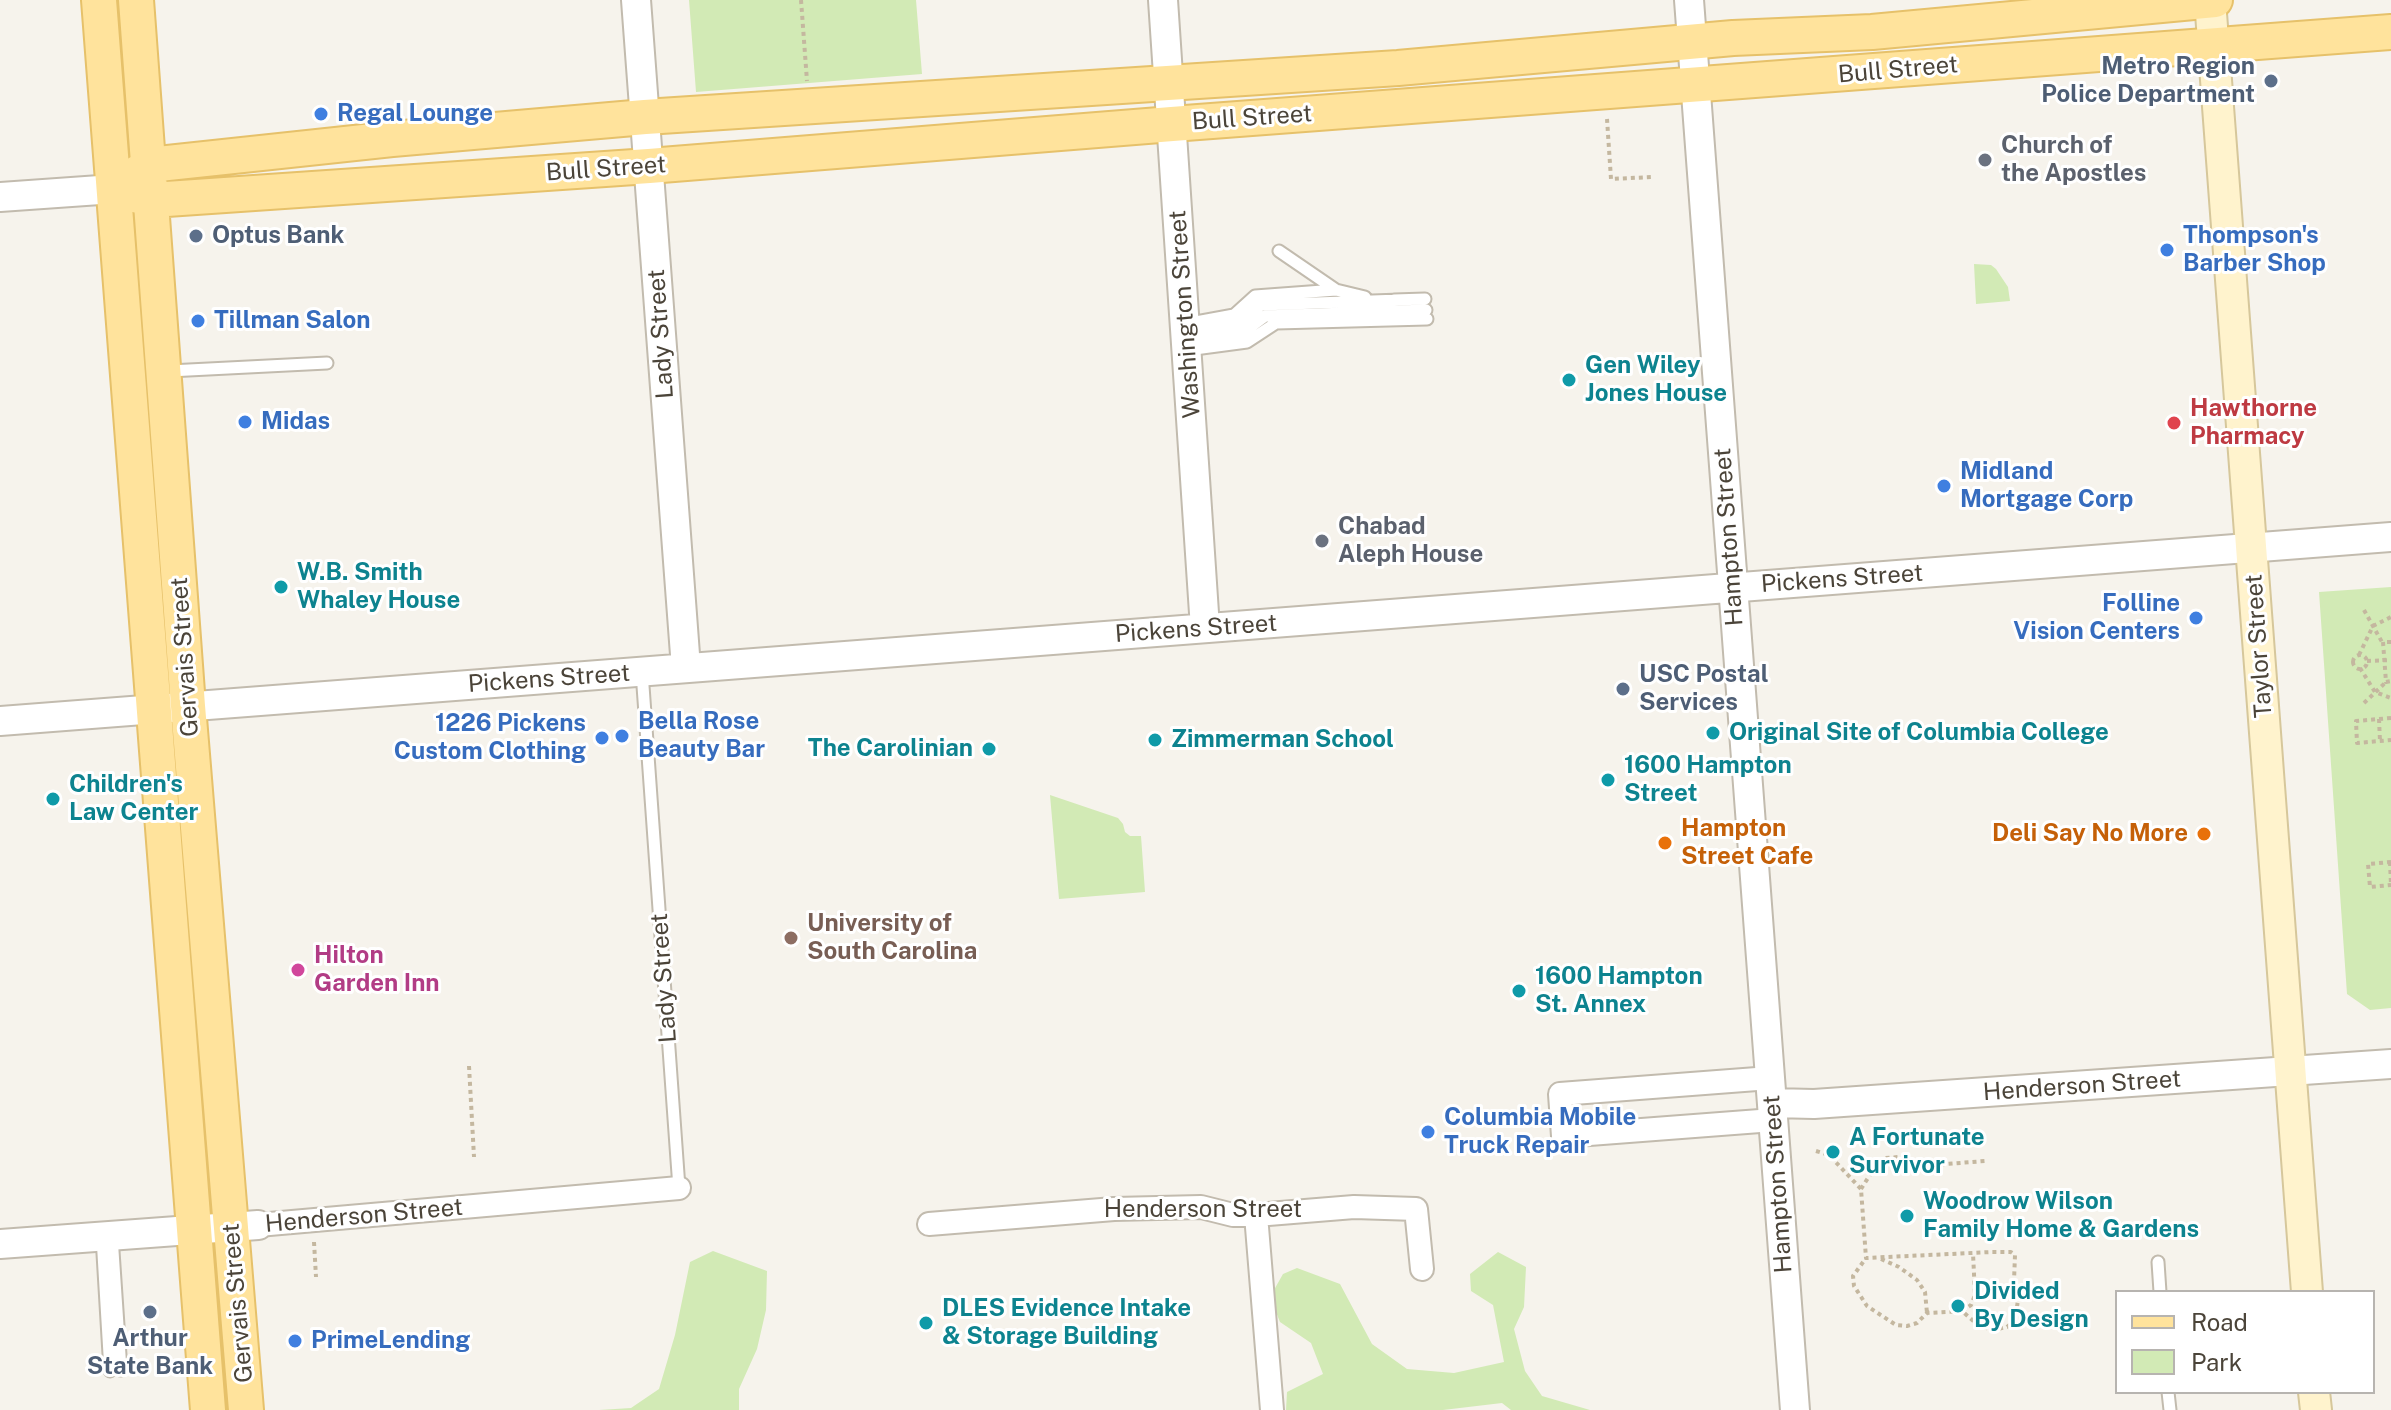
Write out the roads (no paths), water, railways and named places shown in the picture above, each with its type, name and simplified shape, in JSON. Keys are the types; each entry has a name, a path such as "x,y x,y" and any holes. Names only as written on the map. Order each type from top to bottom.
{"main road":[{"name":"Gervais Street","path":"99,0 208,1410"},
{"name":"Gervais Street","path":"136,0 188,706 245,1226 246,1410"},
{"name":"Bull Street","path":"114,189 149,165 392,139 645,117 1170,84 1692,42 1872,32 2212,0"},
{"name":"Taylor Street","path":"2212,0 2307,1290"},
{"name":"Bull Street","path":"114,189 152,200 649,166 2391,32"}],"street":[{"name":"Lady Street","path":"636,0 686,668"},
{"name":"Washington Street","path":"1163,0 1205,628"},
{"name":"Hampton Street","path":"1689,0 1795,1410"},
{"name":"Bull Street","path":"0,197 114,189"},
{"name":"Pickens Street","path":"0,721 2391,537"},
{"name":"Henderson Street","path":"1772,1100 1563,1136 1560,1094 1844,1102 2391,1064"},
{"name":"Henderson Street","path":"0,1244 679,1188"},
{"name":"Henderson Street","path":"929,1224 1161,1207 1201,1207 1233,1215 1354,1207 1416,1209 1422,1269"},
{"path":"1256,1215 1272,1410"}],"lane":[{"path":"1279,251 1336,290"},
{"path":"1336,290 1377,299 1400,300 1426,309 1265,316 1242,333 1186,337 1234,315 1255,296 1336,290"},
{"path":"1186,337 1237,325 1261,305 1400,300"},
{"path":"164,371 327,363"},
{"name":"Lady Street","path":"642,672 679,1188"},
{"path":"107,1236 116,1371"},
{"path":"2158,1262 2160,1290"}],"place":[{"name":"Metro Region Police Department","path":"2271,81"},
{"name":"Regal Lounge","path":"321,114"},
{"name":"Church of the Apostles","path":"1985,160"},
{"name":"Optus Bank","path":"196,236"},
{"name":"Thompson's Barber Shop","path":"2167,250"},
{"name":"Tillman Salon","path":"198,321"},
{"name":"Gen Wiley Jones House","path":"1569,380"},
{"name":"Midas","path":"245,422"},
{"name":"Hawthorne Pharmacy","path":"2174,423"},
{"name":"Midland Mortgage Corp","path":"1944,486"},
{"name":"Chabad Aleph House","path":"1322,541"},
{"name":"W.B. Smith Whaley House","path":"281,587"},
{"name":"Folline Vision Centers","path":"2196,618"},
{"name":"USC Postal Services","path":"1623,689"},
{"name":"Original Site of Columbia College","path":"1713,733"},
{"name":"Bella Rose Beauty Bar","path":"622,736"},
{"name":"1226 Pickens Custom Clothing","path":"602,738"},
{"name":"Zimmerman School","path":"1155,740"},
{"name":"The Carolinian","path":"989,749"},
{"name":"1600 Hampton Street","path":"1608,780"},
{"name":"Children's Law Center","path":"53,799"},
{"name":"Deli Say No More","path":"2204,834"},
{"name":"Hampton Street Cafe","path":"1665,843"},
{"name":"University of South Carolina","path":"791,938"},
{"name":"Hilton Garden Inn","path":"298,970"},
{"name":"1600 Hampton St. Annex","path":"1519,991"},
{"name":"Columbia Mobile Truck Repair","path":"1428,1132"},
{"name":"A Fortunate Survivor","path":"1833,1152"},
{"name":"Woodrow Wilson Family Home & Gardens","path":"1907,1216"},
{"name":"Divided By Design","path":"1958,1306"},
{"name":"Arthur State Bank","path":"150,1312"},
{"name":"DLES Evidence Intake & Storage Building","path":"926,1323"},
{"name":"PrimeLending","path":"295,1341"}]}
